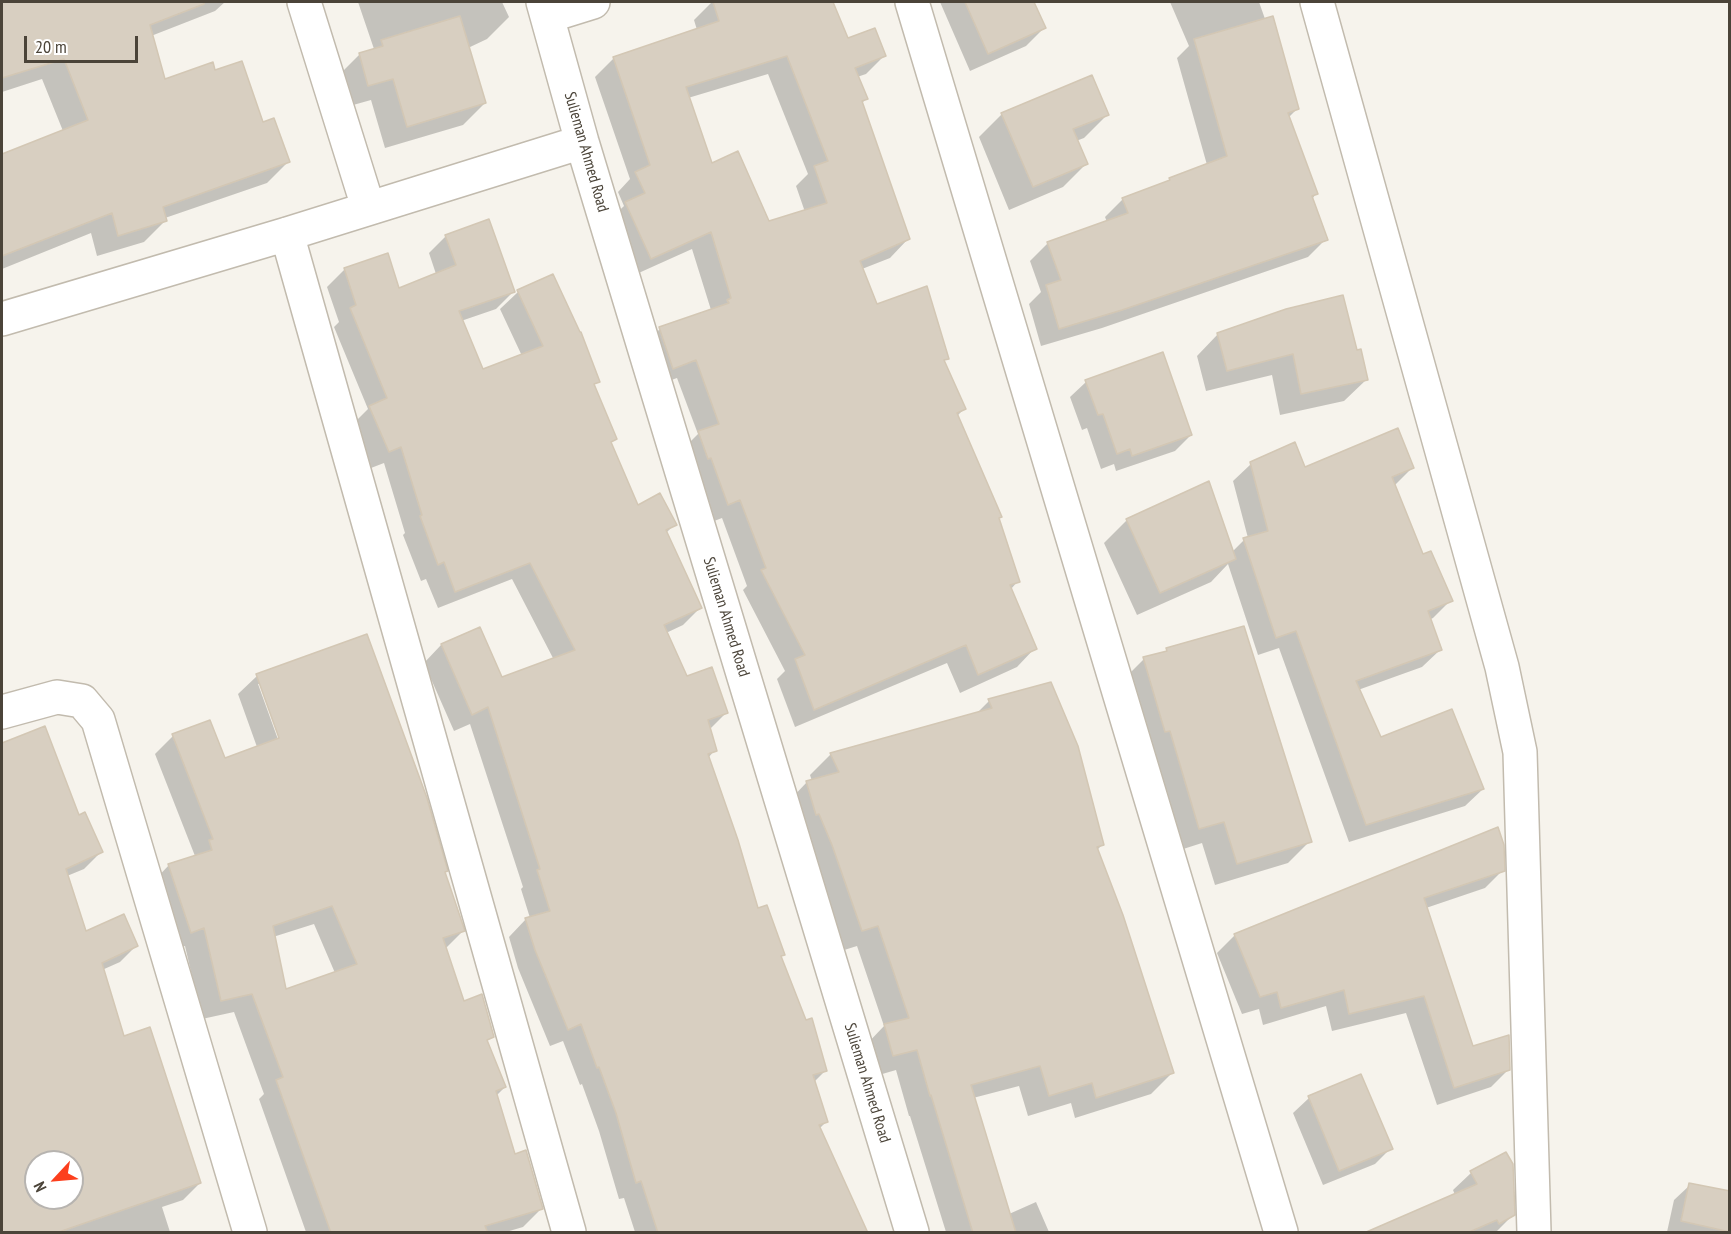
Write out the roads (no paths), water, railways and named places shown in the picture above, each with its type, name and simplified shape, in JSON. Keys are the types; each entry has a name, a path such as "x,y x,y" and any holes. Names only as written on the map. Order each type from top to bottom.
{"street":[{"path":"304,2 368,207"},
{"path":"545,9 593,2"},
{"path":"912,2 1281,1233"},
{"path":"1317,2 1502,667 1520,752 1534,1233"},
{"name":"Sulieman Ahmed Road","path":"545,9 582,142 912,1233"},
{"path":"2,319 287,234 582,142"},
{"path":"287,234 569,1233"},
{"path":"2,712 57,697 82,701 98,720 250,1233"}]}
